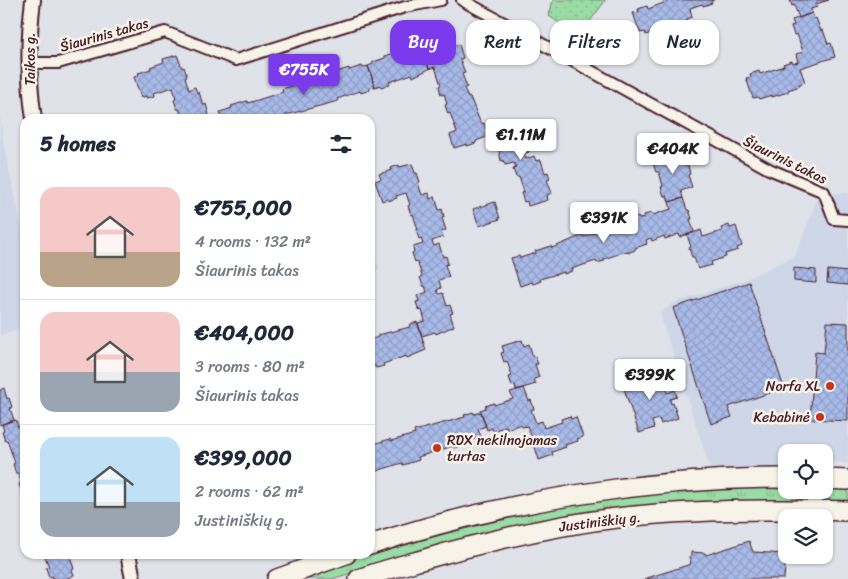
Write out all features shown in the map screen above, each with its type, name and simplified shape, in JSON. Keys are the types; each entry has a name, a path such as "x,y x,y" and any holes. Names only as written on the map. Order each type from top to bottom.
{"main road":[{"name":"Justiniškių g.","path":"375,543 415,530 473,515 548,499 618,489 672,484 778,478"},
{"path":"833,479 848,480"},
{"name":"Justiniškių g.","path":"359,579 480,544 549,528 624,517 722,511 848,511"},
{"path":"277,579 332,559"}],"street":[{"name":"Taikos g.","path":"33,114 30,88 30,31 34,0"},
{"name":"Šiaurinis takas","path":"30,63 58,63 165,32 236,60 405,7 441,0"},
{"name":"Šiaurinis takas","path":"462,0 769,169 824,192 834,219 848,220"},
{"path":"129,559 134,579"}],"shaded area":[{"path":"0,115 3,142 20,220 20,329 0,335"},
{"path":"848,193 848,463 833,462 833,444 778,444 778,470 711,471 660,314 673,303 744,280 795,256 819,194"},
{"path":"375,257 379,269 375,270"}],"green space":[{"path":"553,0 605,0 591,20 555,20 549,16"},
{"path":"746,488 778,489 778,499 833,499 833,488 848,488 848,500 733,503 399,558 332,579 308,579 348,559 375,559 375,550 541,508 652,492"}],"building":[{"path":"671,0 714,0 711,1 712,3 703,6 702,4 690,8 692,17 687,20 649,20 649,34 646,35 645,32 640,33 639,20 635,20 633,13 639,12 638,9 647,6 648,9"},
{"path":"790,0 829,0 816,4 817,7 811,9 812,13 799,18"},
{"path":"812,13 821,31 823,30 828,44 831,43 835,57 800,68 805,82 788,90 788,92 772,97 772,95 759,99 758,97 753,98 746,78 751,77 750,74 759,71 760,74 784,66 783,64 792,61 793,63 798,62 796,54 803,52 797,34 794,35 791,26 794,25 792,20"},
{"path":"459,44 463,58 460,59 465,73 462,74 467,87 464,88 468,98 470,97 481,124 484,123 489,136 476,141 476,143 454,148 450,135 457,132 450,113 448,114 444,94 441,95 439,86 441,85 435,67 429,69 428,65 456,65 456,45"},
{"path":"390,54 390,65 428,65 429,69 413,77 412,74 389,82 390,84 375,87 368,66 385,58 385,56"},
{"path":"177,55 182,68 184,67 189,90 195,87 197,93 199,92 203,105 206,104 209,114 181,114 174,100 176,99 173,87 154,93 155,96 141,98 134,77 139,75 138,73 151,69 150,67 164,62 163,59"},
{"path":"368,66 375,87 361,93 360,91 337,99 338,101 290,114 221,114 220,112 232,108 231,106 247,101 248,103 283,92 282,89 298,84 299,87 334,75 333,73 349,68 349,70"},
{"path":"518,119 527,139 525,139 529,152 524,153 526,159 534,156 536,161 541,160 545,173 548,172 550,179 547,180 552,193 547,195 548,200 528,206 527,201 524,202 521,193 524,192 519,177 516,177 513,169 516,168 514,163 505,165 503,160 501,161 497,141 491,143 486,129 507,120 508,122"},
{"path":"674,150 676,155 681,153 685,166 688,165 690,174 688,175 692,187 681,191 683,198 669,202 667,196 664,196 659,172 656,172 653,163 656,162 654,156"},
{"path":"412,164 420,182 418,183 422,195 429,193 430,199 435,197 439,210 442,209 444,217 442,218 446,230 441,232 443,237 432,241 434,246 439,244 443,257 446,256 448,264 445,265 449,277 439,280 441,288 437,290 439,294 443,293 447,306 450,305 453,313 450,314 454,326 436,334 435,332 422,336 418,323 425,321 422,310 419,311 416,302 419,301 417,296 427,292 420,277 422,276 417,261 415,262 412,253 414,252 413,247 423,244 421,238 419,239 413,214 411,215 408,206 410,205 406,193 388,201 387,199 382,201 375,181 381,179 379,174 392,170 391,168"},
{"path":"683,198 692,219 690,219 694,232 680,237 679,234 665,239 664,236 652,241 651,238 646,240 647,244 635,248 635,250 628,253 627,251 604,259 604,261 597,263 596,261 571,269 572,271 564,274 564,272 540,279 541,281 533,284 532,282 520,286 511,258 519,256 520,258 551,246 552,248 583,235 584,237 614,225 615,227 630,222 630,220 638,217 639,219 644,218 644,215 652,213 653,215 671,209 669,202"},
{"path":"495,202 500,219 479,226 473,209"},
{"path":"729,225 730,228 736,226 742,246 737,248 738,250 725,254 726,257 711,262 712,265 698,269 689,248 691,247 687,235 701,230 703,237 722,231 721,228"},
{"path":"794,268 816,270 816,283 794,281"},
{"path":"828,270 848,272 848,285 827,283"},
{"path":"749,282 784,388 728,407 732,417 711,424 673,308"},
{"path":"417,322 426,350 376,368 375,338 378,335 410,327 409,325"},
{"name":"Norfa XL","path":"827,322 848,323 848,421 810,419 815,352 824,353"},
{"path":"522,340 524,346 529,344 533,357 535,356 539,377 534,379 536,384 516,390 515,385 512,386 509,377 512,376 507,361 504,362 501,353 504,352 502,346"},
{"path":"662,372 668,388 666,388 667,393 675,390 677,397 670,399 678,418 661,424 659,419 652,421 654,428 639,433 622,383 638,378 640,384 647,382 646,377"},
{"path":"4,388 7,399 9,398 12,407 10,408 14,420 0,425 0,390"},
{"path":"524,388 529,401 531,400 534,409 531,410 536,423 542,421 544,428 562,422 561,419 570,416 571,419 576,417 583,437 577,439 578,441 565,445 566,447 552,452 553,455 539,460 535,447 532,447 529,439 532,438 527,426 522,427 521,424 507,429 506,426 493,431 492,428 487,430 480,410 494,403 494,405 513,399 510,392"},
{"path":"481,412 486,426 478,429 481,437 454,448 453,446 418,457 419,460 375,471 375,444 415,434 414,431 465,417 464,415"},
{"path":"16,420 18,427 20,426 20,478 18,473 16,474 13,464 15,463 7,440 5,441 2,432 4,431 2,424"},
{"path":"749,541 753,552 778,554 778,564 785,564 784,579 644,579 691,564 689,557 691,557 691,552 705,553 706,555"},
{"path":"46,559 71,559 74,575 66,579 53,579 52,576 49,577 46,568 49,567"}],"place":[{"name":"Norfa XL","path":"830,386"},
{"name":"Kebabinė","path":"820,417"},
{"name":"RDX nekilnojamas turtas","path":"437,448"}]}
